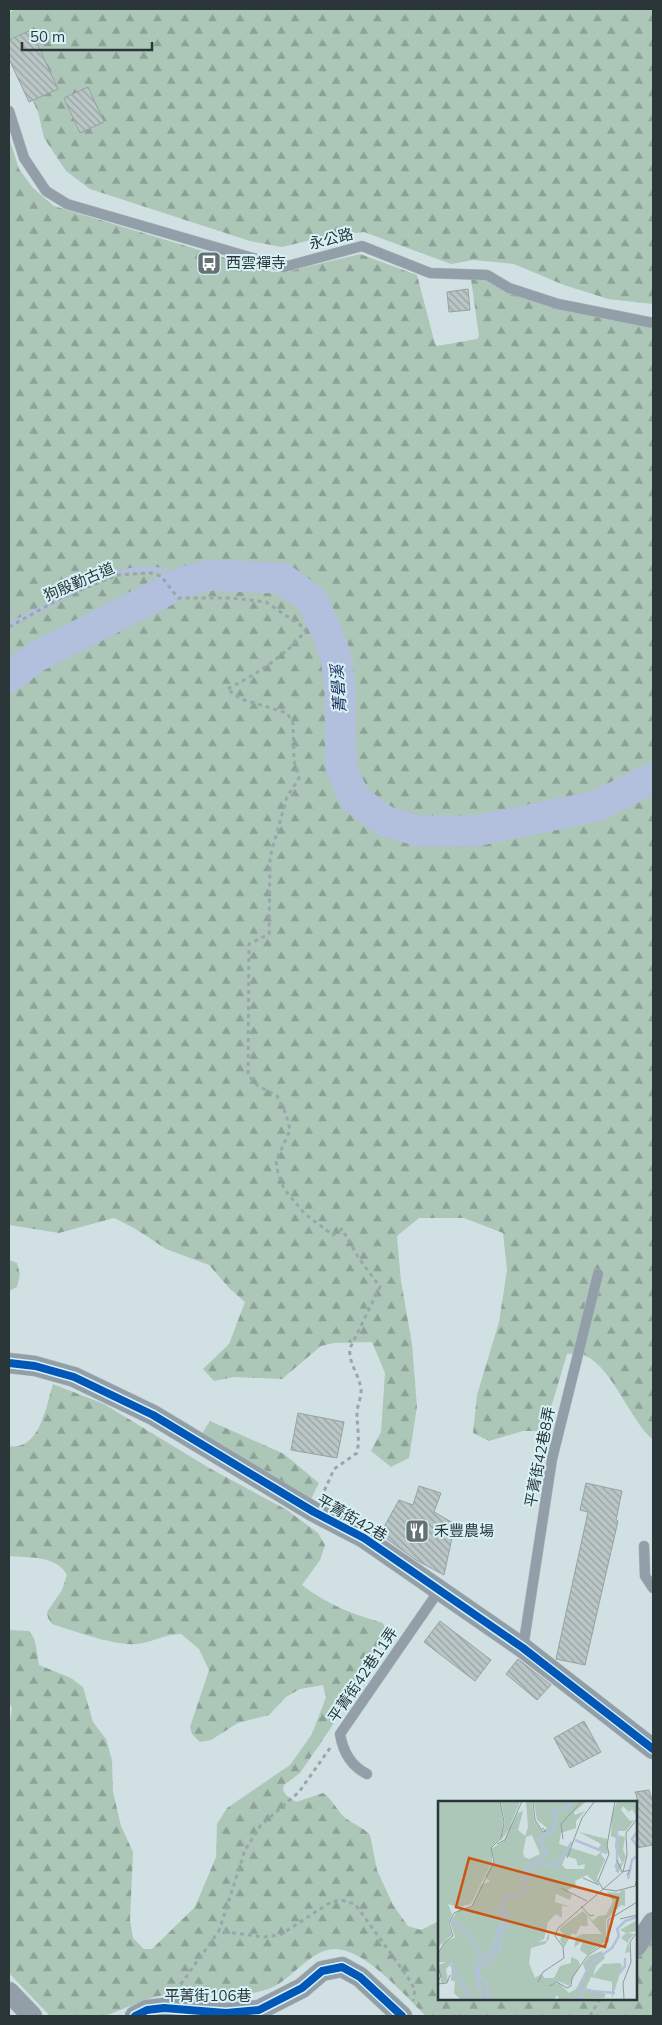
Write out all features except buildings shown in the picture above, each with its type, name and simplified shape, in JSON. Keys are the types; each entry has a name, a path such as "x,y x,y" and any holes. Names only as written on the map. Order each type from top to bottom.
{"street":[{"name":"平菁街42巷","path":"9,1363 35,1366 74,1377 154,1415 314,1512 364,1538 523,1648 653,1749"},
{"path":"637,1946 653,1922"},
{"name":"平菁街106巷","path":"136,2016 147,2010 164,2008 226,2013 259,2010 302,1988 322,1971 342,1967 360,1976 407,2012"},
{"path":"9,1992 32,2016"}],"lane":[{"name":"永公路","path":"9,111 24,158 46,191 67,204 284,267 362,246 430,273 486,275 509,288 558,304 653,323"},
{"name":"平菁街42巷8弄","path":"523,1648 552,1459 598,1274"},
{"path":"644,1546 645,1576 653,1588"},
{"name":"平菁街42巷11弄","path":"367,1774 358,1770 343,1750 340,1734 440,1589"}],"path":[{"path":"164,2008 219,1931 245,1850 261,1826 299,1792 340,1734"},
{"path":"219,1931 264,1937 280,1935 331,1902 341,1900 355,1904 408,1976 415,1990 407,2012"},
{"path":"590,2016 599,2000"}],"green space":[{"path":"14,9 653,9 653,304 608,299 564,285 514,264 473,260 451,264 364,232 324,237 282,247 250,241 90,189 66,171 44,138 38,112 9,50 9,13"},
{"path":"9,138 19,169 33,188 54,206 272,272 286,272 360,254 417,275 437,346 477,339 479,336 471,279 486,279 550,306 653,327 653,1440 644,1431 613,1383 596,1362 582,1354 567,1354 544,1431 523,1431 489,1441 473,1433 477,1395 499,1322 507,1270 503,1233 464,1218 419,1218 397,1236 401,1281 412,1344 417,1407 409,1458 391,1467 371,1451 381,1432 385,1373 372,1342 334,1343 321,1346 282,1379 234,1377 214,1381 203,1369 229,1344 245,1302 230,1289 209,1265 166,1249 134,1228 114,1218 59,1233 9,1225"},
{"path":"9,1260 17,1263 20,1274 17,1287 9,1291"},
{"path":"53,1384 104,1404 211,1469 287,1510 318,1533 325,1545 320,1560 302,1585 321,1598 341,1608 383,1623 386,1630 384,1637 368,1659 332,1726 300,1773 284,1785 283,1790 286,1795 296,1802 323,1793 344,1817 370,1835 377,1870 393,1905 408,1926 421,1930 438,1922 438,2000 637,2000 637,1955 653,1931 653,2016 426,2016 387,1978 365,1960 343,1950 333,1949 314,1956 280,1983 258,1992 232,1995 165,1995 104,2016 77,2018 50,2016 9,1973 9,1728 12,1708 9,1702 9,1630 29,1631 35,1643 39,1665 71,1678 83,1687 93,1722 106,1739 112,1760 113,1792 121,1826 133,1852 130,1920 133,1938 144,1949 152,1949 195,1907 216,1857 217,1824 227,1808 290,1765 312,1734 326,1697 323,1685 300,1689 286,1697 269,1715 238,1723 211,1740 200,1742 192,1734 190,1727 209,1670 199,1649 181,1634 169,1635 142,1643 127,1644 94,1637 52,1624 47,1612 62,1590 67,1575 56,1564 49,1561 9,1556 9,1446 20,1446 28,1442 35,1434 44,1415"},
{"path":"210,1421 284,1454 319,1483 311,1499 201,1435"}],"waterway":[{"path":"9,625 84,586 104,578 144,569 165,571"},
{"path":"179,572 210,575"},
{"name":"菁礐溪","path":"9,677 36,657 183,582 210,575 283,579 312,600 336,657 340,689 341,768 355,799 385,821 419,831 475,831 597,806 653,778"}],"cycle path":[{"path":"9,1363 35,1366 74,1377 153,1415 314,1512 364,1538 523,1648 653,1749"},
{"path":"135,2016 147,2010 164,2008 226,2013 259,2010 302,1988 322,1971 342,1967 360,1977 402,2016"}],"place":[{"name":"西雲禪寺","path":"209,263"},
{"name":"禾豐農場","path":"417,1531"}]}
